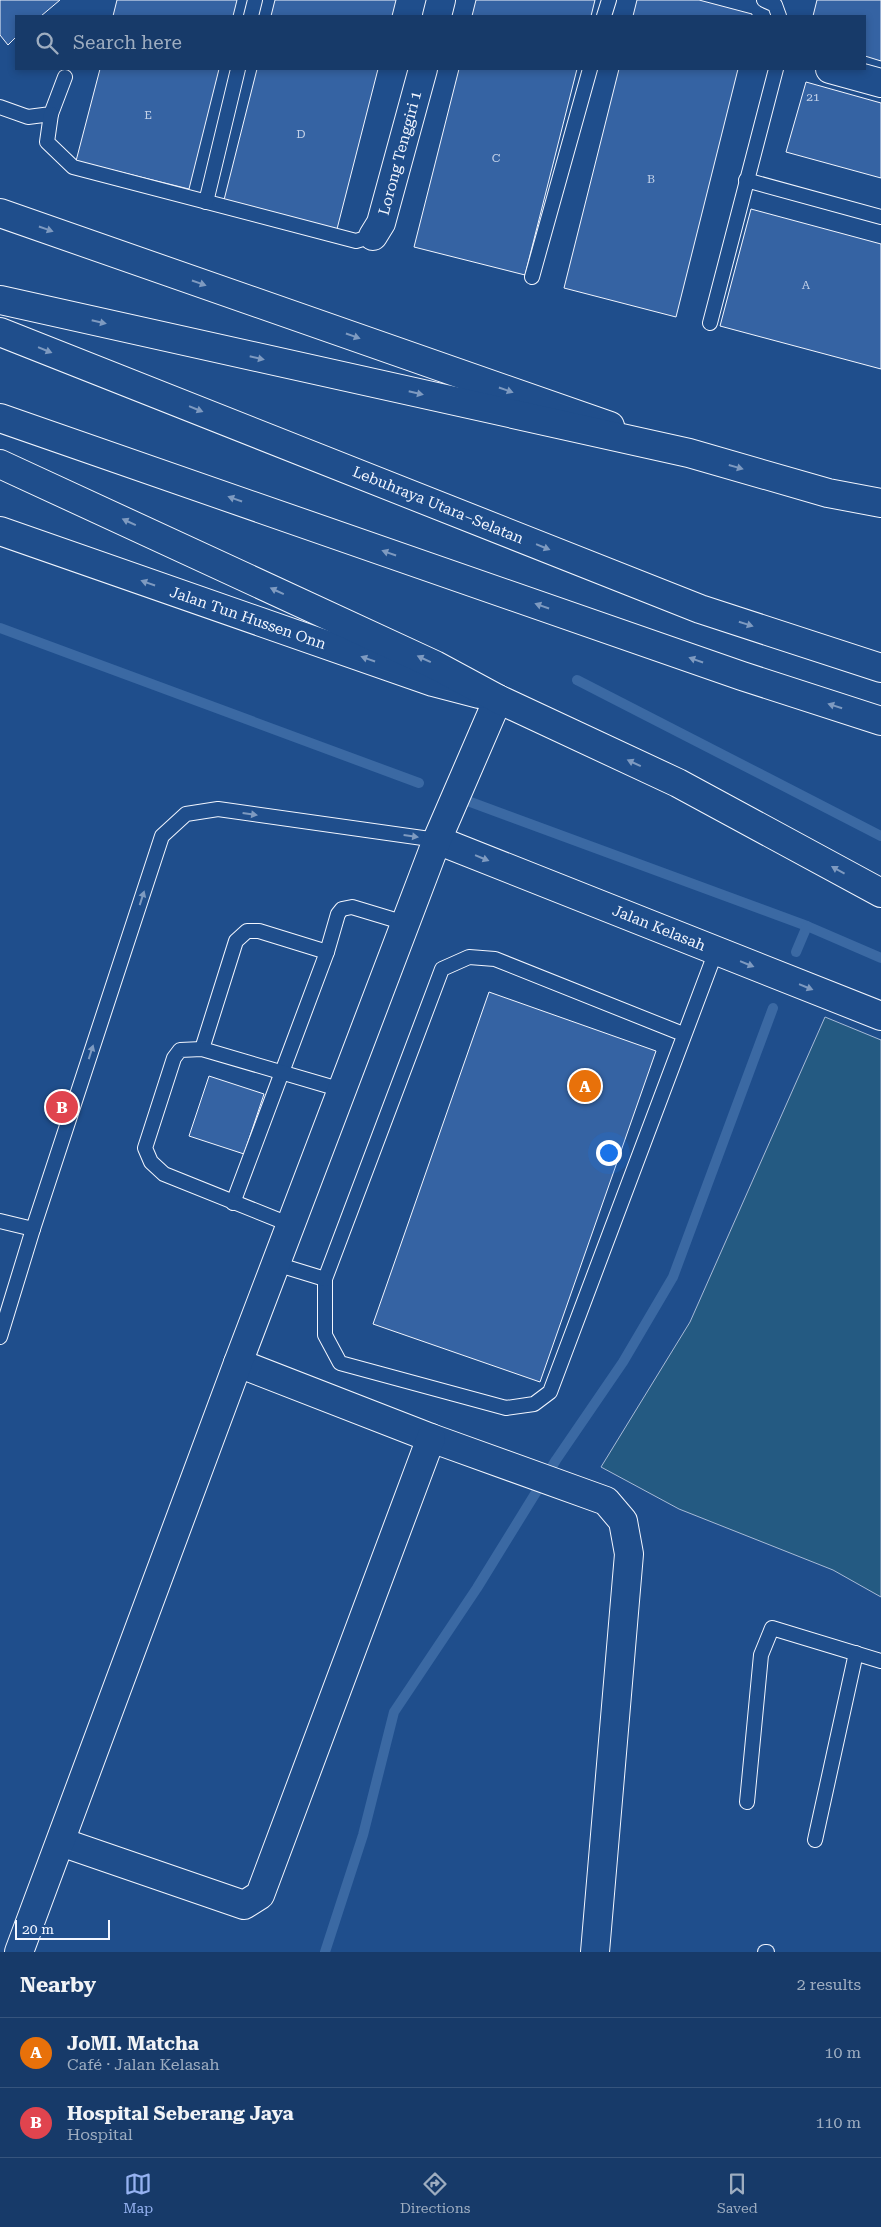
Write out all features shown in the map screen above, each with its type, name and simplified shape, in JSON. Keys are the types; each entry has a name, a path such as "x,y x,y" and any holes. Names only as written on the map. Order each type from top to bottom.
{"main road":[{"path":"437,15 441,0"},
{"name":"Lorong Tenggiri 1","path":"373,236 381,223 423,70"},
{"path":"834,70 881,83"},
{"path":"0,213 689,454"},
{"path":"0,300 689,454 828,492 881,503"},
{"name":"Lebuhraya Utara–Selatan","path":"0,332 700,609 881,668"},
{"path":"0,418 742,676 881,721"},
{"path":"0,464 435,665 498,699 678,783 881,893"},
{"name":"Jalan Tun Hussen Onn","path":"0,531 433,682 498,699"},
{"path":"19,1952 238,1363 405,923 437,840 498,699"},
{"name":"Jalan Kelasah","path":"437,840 881,1016"},
{"path":"238,1363 432,1438 606,1501 623,1521 629,1554 595,1952"},
{"path":"61,1842 244,1905 260,1895 432,1438"}],"lane":[{"path":"251,15 255,0"},
{"path":"604,15 609,0"},
{"path":"764,0 775,5 779,15"},
{"path":"206,202 238,70"},
{"path":"532,277 590,70"},
{"path":"710,323 776,70"},
{"path":"65,77 51,114 47,142 73,166 356,241 373,236"},
{"path":"0,107 28,117 51,114"},
{"path":"746,180 881,217"},
{"path":"0,1337 33,1229 162,836 186,814 218,809 437,840"},
{"path":"233,1203 280,1072 327,952 338,914 342,909 352,907 405,923"},
{"path":"202,1048 236,941 247,931 258,931 327,952"},
{"path":"683,1034 495,959 469,957 442,969 325,1278 325,1335 340,1364 506,1408 534,1404 550,1392 683,1034 716,951"},
{"path":"291,1225 164,1174 150,1162 145,1148 174,1058 180,1050 202,1048 342,1090"},
{"path":"0,1221 33,1229"},
{"path":"276,1264 325,1278"},
{"path":"747,1802 761,1655 772,1628 881,1661"},
{"path":"815,1840 856,1653"}],"shaded area":[{"path":"825,1017 881,1040 881,1597 833,1570 679,1509 601,1467 690,1322"}],"building":[{"path":"0,0 60,0 42,15 15,15 15,38 8,45 0,35"},
{"path":"117,0 237,0 233,15 113,15"},
{"path":"275,0 396,0 392,15 271,15"},
{"path":"476,0 595,0 591,15 472,15"},
{"path":"637,0 699,0 752,14 752,15 633,15"},
{"path":"817,0 881,0 881,61 866,56 866,15 813,15"},
{"path":"100,70 219,70 189,189 76,161"},
{"path":"257,70 378,70 337,229 224,200"},
{"path":"459,70 577,70 525,275 414,247"},
{"path":"619,70 738,70 676,317 564,288"},
{"path":"806,82 881,103 881,178 786,152"},
{"path":"751,209 881,244 881,369 720,326"},
{"path":"489,992 656,1051 540,1382 373,1324"},
{"path":"209,1076 264,1094 244,1154 189,1136"}],"waterway":[{"path":"0,628 419,783"},
{"path":"577,680 881,836"},
{"path":"465,800 807,926 881,958"},
{"path":"796,952 807,926"},
{"path":"325,1952 363,1835 394,1712 477,1588 556,1460 623,1362 673,1277 773,1008"}],"place":[{"name":"JoMI. Matcha","path":"585,1086"},
{"name":"Hospital Seberang Jaya","path":"62,1107"}]}
